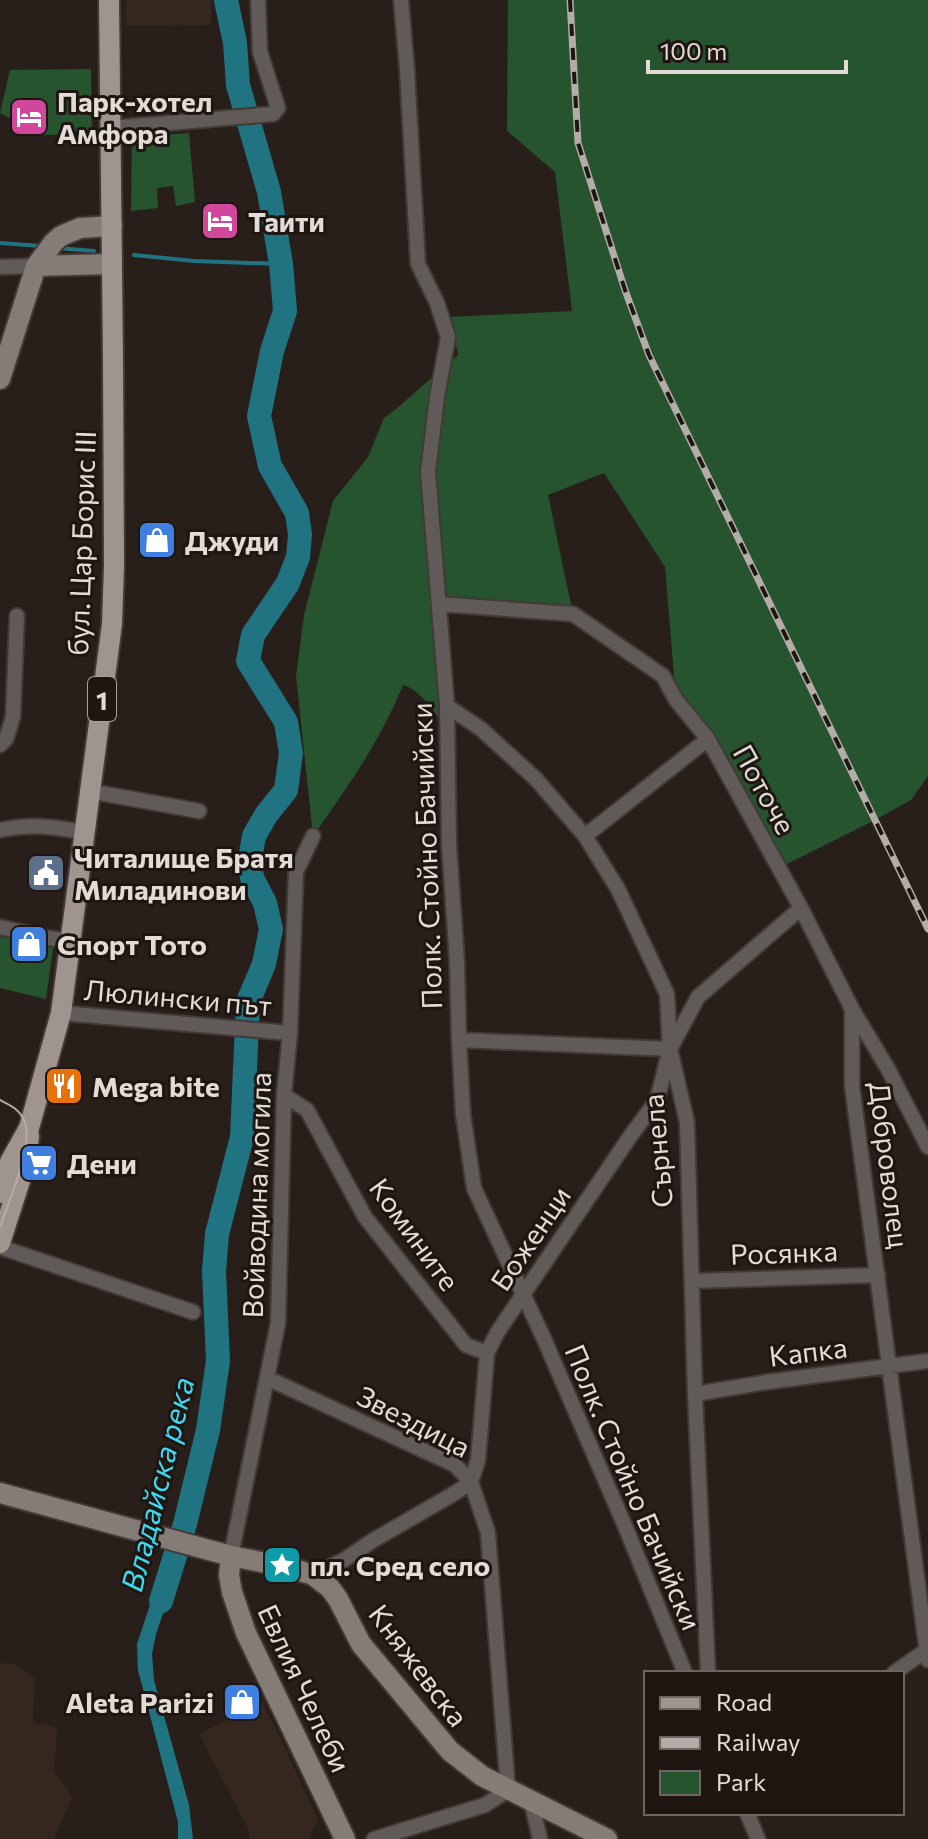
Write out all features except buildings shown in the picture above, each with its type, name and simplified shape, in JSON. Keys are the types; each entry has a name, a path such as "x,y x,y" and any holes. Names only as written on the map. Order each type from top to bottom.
{"main road":[{"name":"бул. Цар Борис III","path":"0,1245 26,1162 29,1128 61,1013 112,624 109,0"},
{"name":"бул. Цар Борис III","path":"0,1193 10,1162 29,1128"}],"street":[{"path":"111,128 273,114 278,108 260,52 258,0"},
{"name":"Полк. Стойно Бачийски","path":"401,0 418,264 437,303 448,337 428,472 447,706 449,844 463,1114 474,1188 524,1293 684,1671"},
{"path":"0,379 45,254 61,236 80,228 112,226"},
{"path":"0,267 45,254 112,264"},
{"name":"Поточе","path":"439,604 573,614 663,676 676,700 708,739 928,1147"},
{"path":"0,745 6,739 13,717 17,616"},
{"name":"Сърнела","path":"447,706 481,729 536,779 585,836 618,889 667,994 670,1049 687,1122 708,1671"},
{"path":"585,836 708,739"},
{"path":"89,791 199,811"},
{"path":"0,830 36,825 84,832"},
{"name":"Войводина могила","path":"231,1556 278,1323 283,1032 296,872 313,836"},
{"name":"Боженци","path":"471,1482 478,1460 487,1353 497,1333 657,1100 670,1049 698,997 801,908"},
{"path":"0,927 72,941"},
{"name":"Доброволец","path":"852,1009 852,1086 928,1653"},
{"name":"Люлински път","path":"61,1013 283,1032"},
{"path":"459,1040 670,1049"},
{"name":"Комините","path":"284,1095 307,1110 365,1217 466,1345 487,1353"},
{"path":"0,1245 193,1312"},
{"name":"Росянка","path":"692,1281 878,1275"},
{"name":"Капка","path":"695,1394 928,1361"},
{"name":"Звездица","path":"267,1378 455,1465 471,1482 488,1533 508,1790"},
{"path":"0,1493 231,1556 313,1575 344,1560 471,1482"},
{"name":"Евлия Челеби","path":"231,1556 229,1575 237,1611 345,1839"},
{"name":"Княжевска","path":"313,1575 330,1588 361,1644 450,1751 482,1776 607,1839"},
{"path":"897,1671 928,1653"},
{"path":"374,1839 485,1805 508,1790"},
{"path":"531,1801 540,1839"},
{"path":"748,1815 758,1839"}],"shaded area":[{"path":"126,0 211,0 211,25 126,26"},
{"path":"0,1663 13,1664 35,1677 33,1722 57,1728 54,1770 72,1797 54,1839 0,1839"},
{"path":"261,1702 318,1819 311,1833 312,1839 250,1839 248,1828 199,1734"}],"green space":[{"path":"508,0 928,0 928,776 911,800 779,868 676,700 665,567 604,473 548,495 573,614 439,604 448,732 423,698 403,685 374,744 313,836 296,676 304,615 333,501 368,457 384,418 458,355 451,317 572,311 555,172 507,131"},
{"path":"91,69 92,134 41,135 0,113 10,70"},
{"path":"156,129 160,135 189,133 195,202 176,206 173,186 157,188 158,208 131,211 132,130"},
{"path":"0,937 54,942 46,999 0,988"}],"water":[{"path":"162,1569 177,1573 156,1634 152,1654 154,1680 189,1805 193,1839 178,1839 178,1822 138,1670 137,1644"}],"waterway":[{"name":"Владайска река","path":"161,1601 185,1524 208,1430 218,1361 214,1271 217,1234 242,1137 248,1002 264,964 271,929 265,903 252,878 250,859 254,836 286,790 291,753 286,722 248,661 253,635 288,583 298,557 300,535 297,513 270,466 259,416 272,351 285,311 269,192 238,85 235,43 226,0"},
{"path":"0,243 41,246"},
{"path":"58,248 94,251"},
{"path":"134,255 281,264"}],"tram line":[{"path":"0,1100 20,1113 26,1130 19,1173 0,1227"}],"railway":[{"path":"570,0 578,143 649,355 928,929"}],"place":[{"name":"Парк-хотел Амфора","path":"29,117"},
{"name":"Таити","path":"220,221"},
{"name":"Джуди","path":"157,540"},
{"name":"Читалище Братя Миладинови","path":"46,873"},
{"name":"Спорт Тото","path":"29,944"},
{"name":"Mega bite","path":"64,1086"},
{"name":"Дени","path":"39,1163"},
{"name":"пл. Сред село","path":"282,1565"},
{"name":"Aleta Parizi","path":"242,1702"}]}
